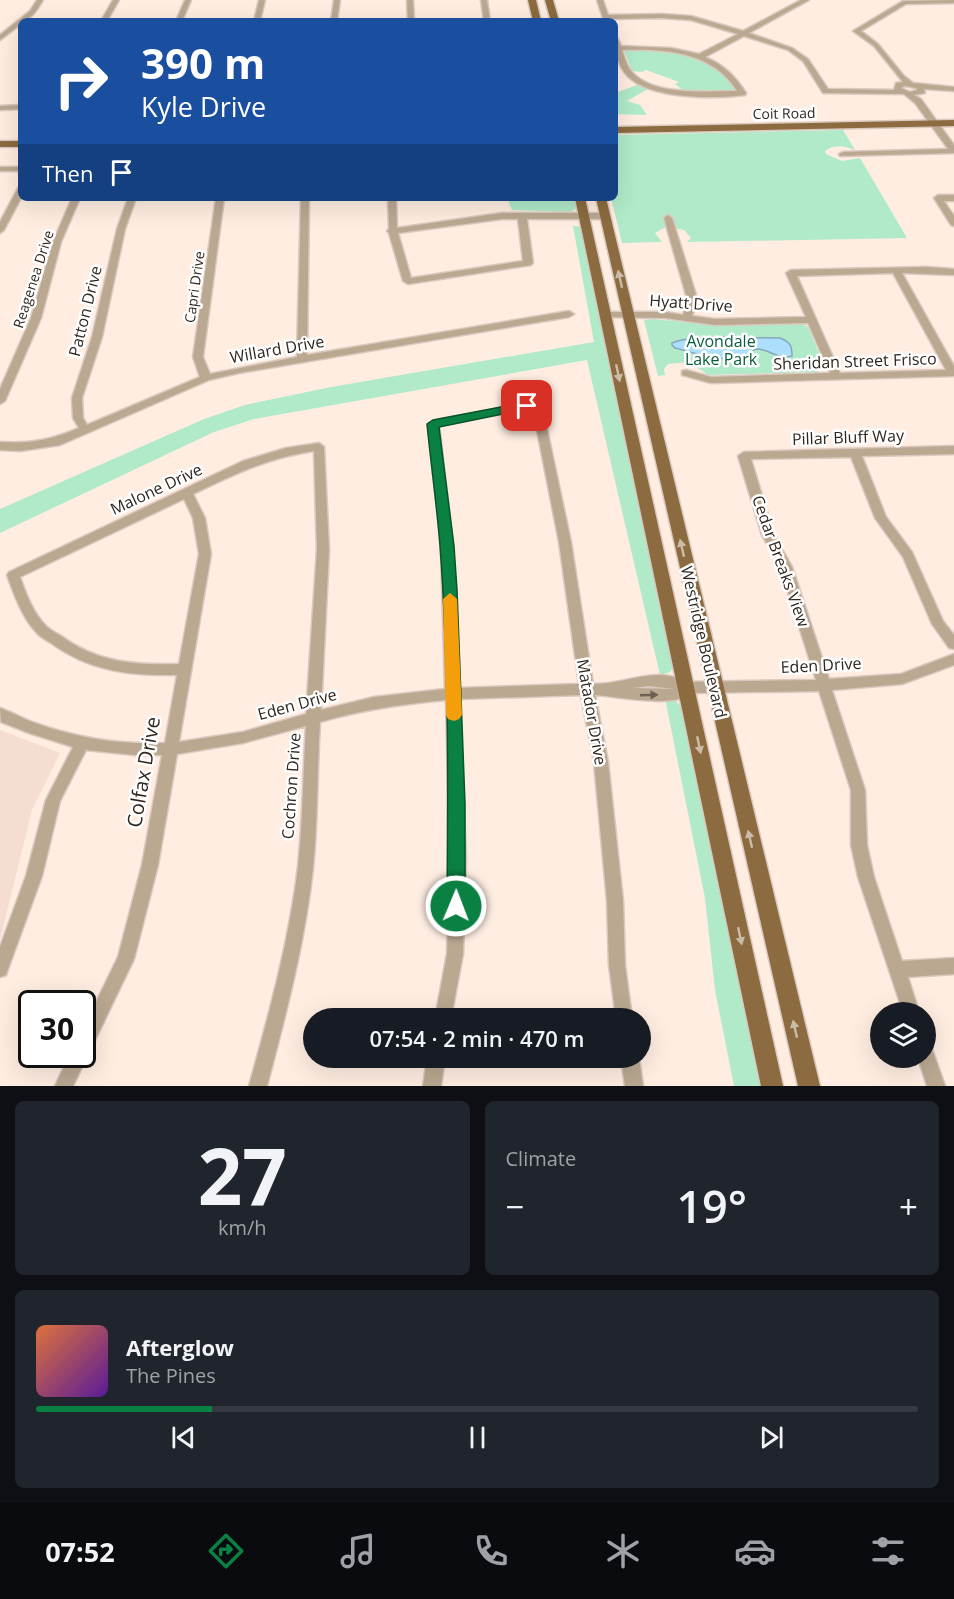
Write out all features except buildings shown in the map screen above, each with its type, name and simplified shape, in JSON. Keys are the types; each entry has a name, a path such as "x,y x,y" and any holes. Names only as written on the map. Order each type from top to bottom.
{"main road":[{"path":"532,0 536,18"},
{"path":"549,0 554,18"},
{"name":"Coit Road","path":"618,130 931,120 954,115"},
{"name":"Coit Road","path":"618,121 931,120 954,123"},
{"path":"0,135 18,134"},
{"path":"0,144 18,144"},
{"name":"Westridge Boulevard","path":"581,201 772,1086"},
{"name":"Westridge Boulevard","path":"602,201 809,1086"}],"street":[{"path":"25,18 40,0"},
{"path":"106,18 116,0"},
{"path":"180,18 188,0"},
{"path":"258,18 262,0"},
{"path":"334,18 337,0"},
{"path":"410,0 411,18"},
{"path":"484,0 487,18"},
{"path":"600,0 606,18"},
{"path":"699,57 806,0"},
{"path":"917,91 901,87 877,46 856,33 905,2 954,1"},
{"path":"618,19 684,18 711,22 780,44 799,54 808,63 826,91 883,90 901,87 917,91 954,88"},
{"path":"0,38 18,23"},
{"path":"618,48 667,49 699,57 727,71 736,80 742,93 686,93 650,86 627,72 618,52"},
{"path":"917,91 931,120 954,151"},
{"path":"0,108 18,107"},
{"path":"843,154 954,151"},
{"path":"0,170 18,169"},
{"path":"0,230 18,196"},
{"path":"954,198 938,198 954,223"},
{"name":"Reagenea Drive","path":"0,401 12,378 36,318 57,242 75,201"},
{"name":"Patton Drive","path":"86,430 78,418 77,398 96,337 121,229 131,201"},
{"name":"Capri Drive","path":"206,378 198,357 220,201"},
{"path":"302,360 304,201"},
{"path":"392,201 392,231 395,249 408,281 528,263 522,215"},
{"path":"392,231 522,215 605,216"},
{"path":"668,218 691,295 691,306 686,318"},
{"path":"896,271 954,373"},
{"path":"836,376 791,273 954,272"},
{"name":"Willard Drive","path":"0,446 20,447 56,442 206,378 239,370 569,314"},
{"name":"Hyatt Drive","path":"605,315 655,314 715,322 811,320"},
{"name":"Sheridan Street Frisco","path":"686,373 711,380 954,373"},
{"path":"0,378 12,378"},
{"name":"Matador Drive","path":"453,695 447,546 433,424 517,406 535,408 565,542 587,689 601,762 615,901 617,965 623,1008"},
{"name":"Malone Drive","path":"185,669 160,670 104,666 71,651 41,629 23,600 13,575 247,464 286,452 319,447"},
{"name":"Cochron Drive","path":"258,1086 285,990 303,885 322,630 324,496 319,447"},
{"name":"Pillar Bluff Way","path":"744,456 954,450"},
{"path":"855,453 881,518 908,555 938,624 954,644"},
{"name":"Cedar Breaks View","path":"744,456 768,535 786,567 858,790 860,845 866,877 907,1002"},
{"name":"Colfax Drive","path":"96,1022 126,959 150,865 185,669 204,554 199,518 187,493"},
{"name":"Eden Drive","path":"0,714 24,725 82,744 124,749 170,749 223,742 373,703 416,697 587,689 639,695 681,694 686,688 824,685 902,679 954,659"},
{"path":"445,1008 455,954 458,858 453,695"},
{"path":"0,969 34,876 53,800 82,744"},
{"path":"896,970 954,966"},
{"name":"Colfax Drive","path":"64,1086 73,1068"},
{"path":"432,1086 435,1068"},
{"path":"631,1068 634,1086"},
{"path":"930,1068 936,1086"}],"shaded area":[{"path":"0,730 60,753 32,810 0,940"}],"green space":[{"path":"624,50 671,52 703,60 717,67 728,77 735,90 683,90 675,84 679,82 646,70 632,71"},
{"path":"637,85 648,89 627,101 640,105 647,115 618,114 618,92"},
{"path":"843,130 855,150 836,147 825,151 826,154 842,161 860,158 907,238 687,242 691,238 684,230 666,227 655,233 662,242 622,243 612,201 618,201 618,135"},
{"path":"508,201 576,201 577,208 570,212 512,210"},
{"path":"573,226 583,227 674,666 670,672 660,675 587,360 254,419 214,432 0,533 0,509 204,419 245,405 331,387 594,342"},
{"name":"Avondale Lake Park","path":"644,320 726,326 800,323 808,327 825,367 817,372 708,375 689,362 668,364 664,369 665,375 658,376"},
{"path":"665,698 674,699 683,709 761,1086 734,1086 715,990 705,898"}],"water":[{"path":"714,337 780,338 790,344 792,356 782,357 756,349 747,355 726,359 705,356 675,348 672,345 682,340"}],"slow traffic":[{"path":"450,599 454,715"}],"route":[{"path":"456,906 457,804 450,590 433,424 517,406 527,406"}]}
